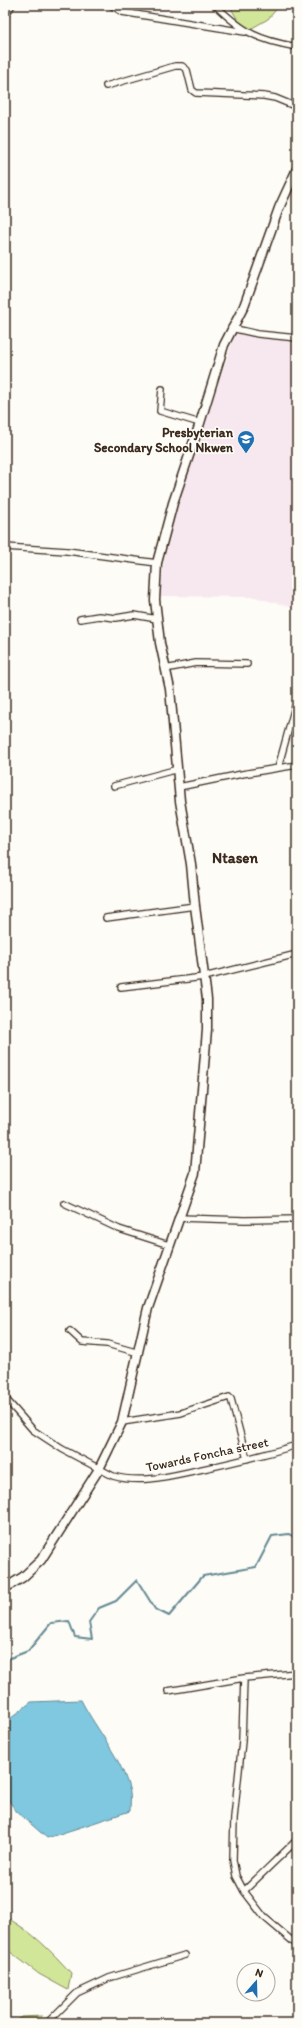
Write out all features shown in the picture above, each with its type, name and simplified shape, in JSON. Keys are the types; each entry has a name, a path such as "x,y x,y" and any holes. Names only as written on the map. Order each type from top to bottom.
{"street":[{"path":"5,16 12,5"},
{"path":"111,5 122,12 245,32 273,43 297,46"},
{"path":"215,5 245,32"},
{"path":"106,86 175,66 182,66 187,70 192,90 196,93 264,96 275,98 297,106"},
{"path":"5,1588 23,1577 41,1560 99,1469 122,1422 139,1353 148,1308 178,1218 192,1184 196,1163 208,1016 194,906 191,864 179,787 170,689 157,619 154,585 157,563 173,503 224,345 231,328 244,306 279,208 297,169"},
{"path":"231,328 258,334 297,338"},
{"path":"162,389 160,411 200,423"},
{"path":"5,547 67,551 157,563"},
{"path":"80,619 94,616 116,618 134,615 157,619"},
{"path":"165,668 196,662 247,664"},
{"path":"278,768 297,699"},
{"path":"179,787 297,765"},
{"path":"114,786 178,769"},
{"path":"106,918 194,906"},
{"path":"121,987 204,977 297,954"},
{"path":"64,1203 119,1228 169,1246"},
{"path":"178,1218 245,1220 297,1219"},
{"path":"70,1331 82,1342 107,1344 139,1353"},
{"path":"122,1422 181,1413 229,1397 231,1399 247,1459"},
{"name":"Towards Foncha street","path":"5,1398 33,1430 62,1449 99,1469 112,1476 124,1479 162,1477 247,1459 297,1445"},
{"path":"168,1691 244,1678 297,1673"},
{"path":"244,1678 242,1741 234,1818 233,1860 236,1876 244,1891 264,1916 296,1942"},
{"path":"244,1891 297,1840"},
{"path":"47,2023 68,2000 84,1990 129,1971 185,1955"}],"shaded area":[{"name":"Presbyterian Secondary School Nkwen","path":"235,334 297,339 297,609 255,597 160,596 164,561 179,499"}],"green space":[{"path":"229,5 280,5 268,19 245,32"},
{"path":"5,1917 32,1935 71,1973 68,1990 39,1974 5,1948"},
{"path":"42,2016 39,2023 16,2023 21,2017"}],"water":[{"path":"81,1700 121,1768 130,1792 130,1811 47,1838 16,1811 5,1795 5,1723 31,1702"}],"waterway":[{"path":"5,1660 28,1651 51,1623 69,1621 75,1637 92,1639 89,1622 99,1608 116,1601 137,1580 155,1609 169,1616 203,1576 256,1567 272,1536 289,1534 297,1539"}],"place":[{"name":"Presbyterian Secondary School Nkwen","path":"246,454"}],"district":[{"name":"Ntasen","path":"235,858"}]}
